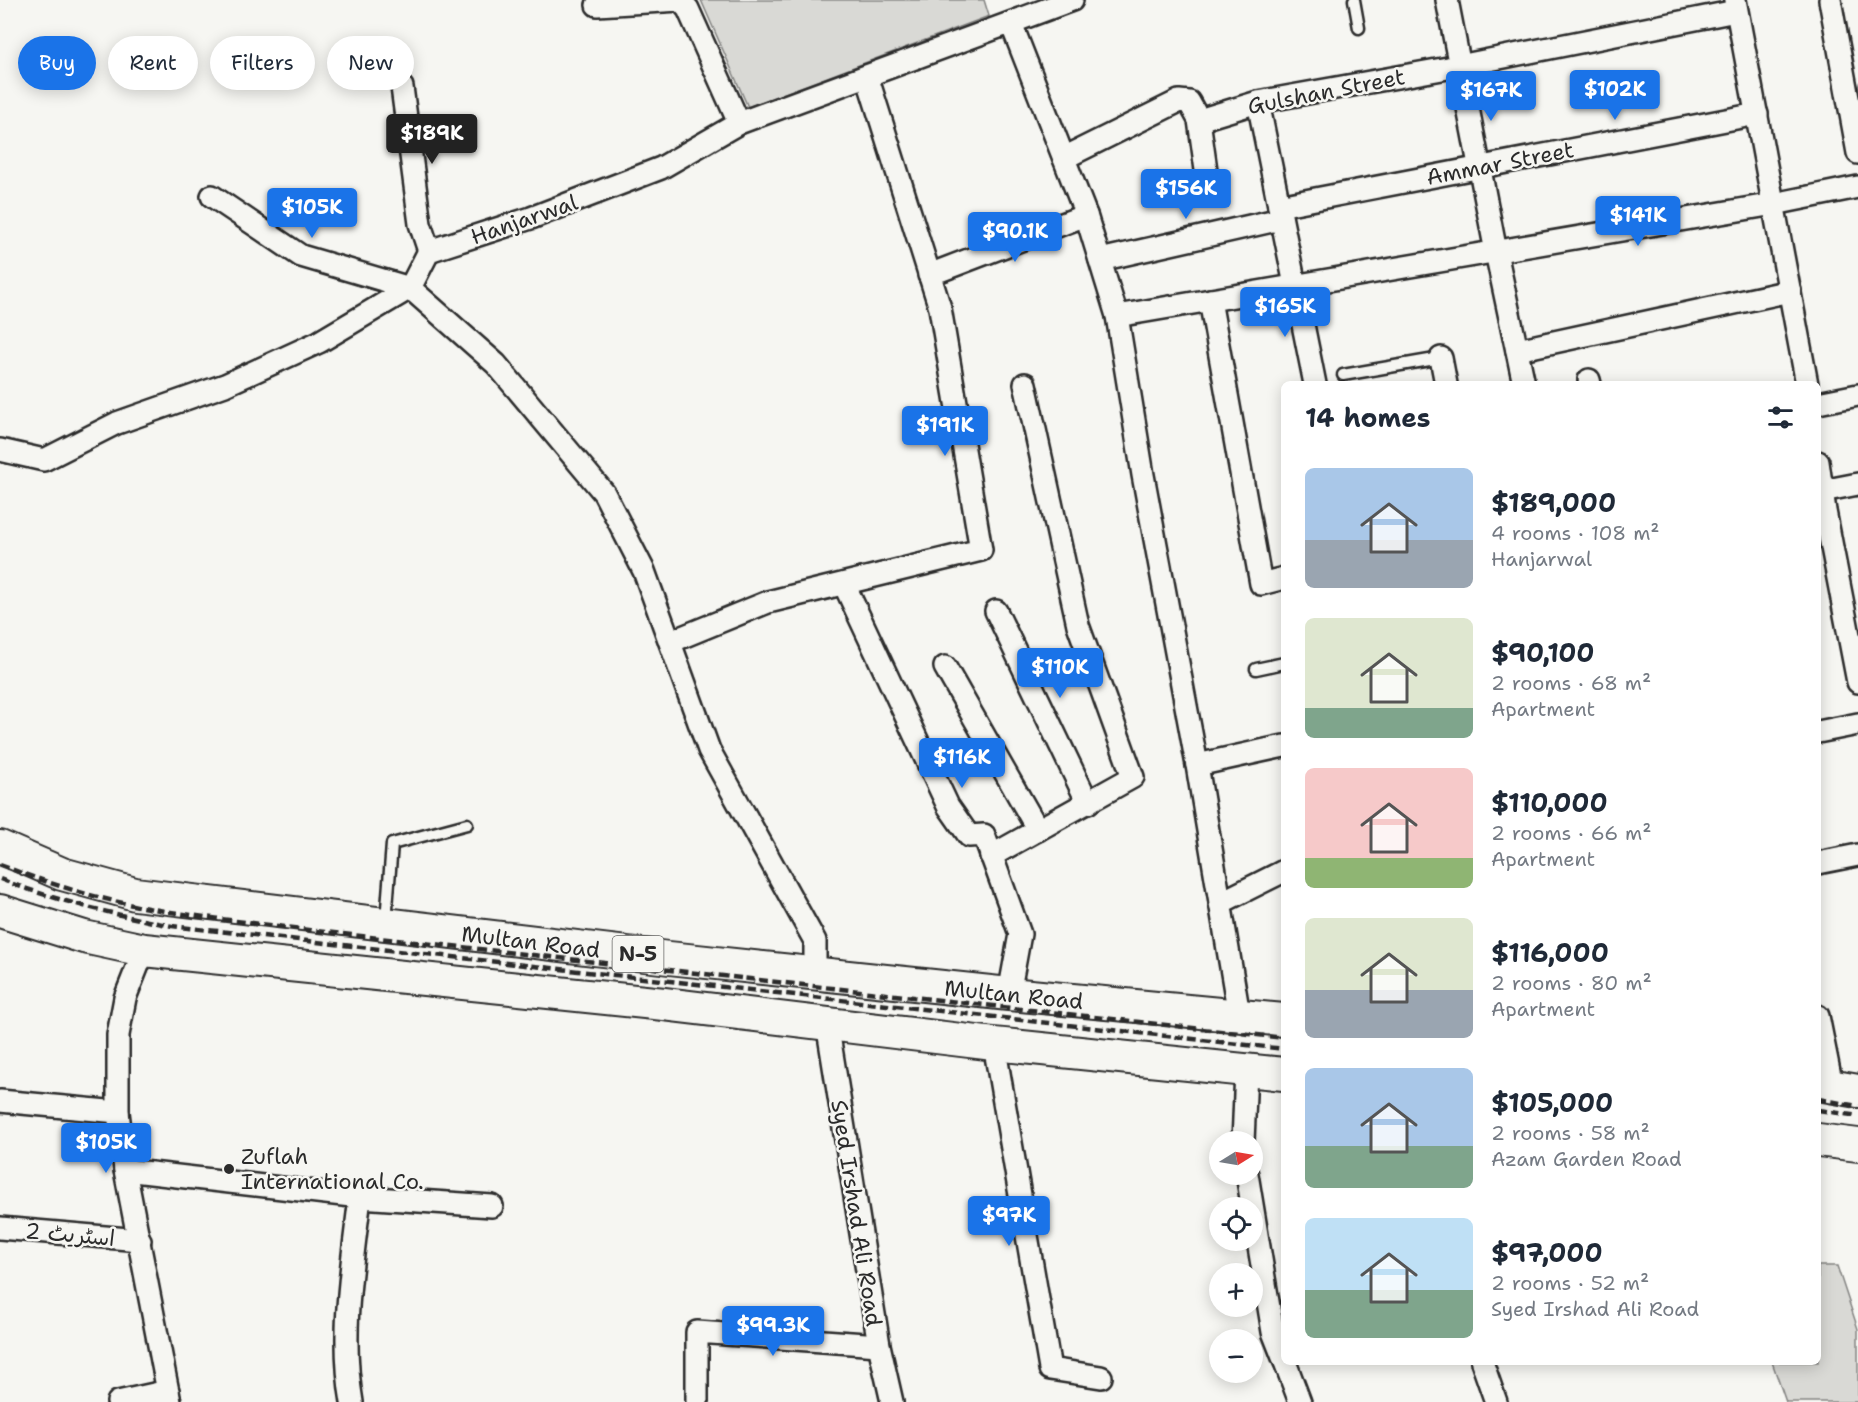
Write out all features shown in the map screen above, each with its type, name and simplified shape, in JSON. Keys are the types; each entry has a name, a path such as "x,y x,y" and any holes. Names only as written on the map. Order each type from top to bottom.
{"main road":[{"name":"Multan Road","path":"0,847 62,874 135,894 669,958 1281,1020"},
{"name":"Multan Road","path":"0,911 84,937 144,950 664,1004 994,1044 1281,1074"},
{"path":"664,1004 669,958"},
{"path":"1821,1140 1858,1145"}],"street":[{"path":"597,5 680,0 688,9 739,123"},
{"name":"Hanjarwal","path":"429,251 531,218 661,168 739,123 1072,0"},
{"path":"1447,0 1523,381"},
{"path":"1830,0 1858,153"},
{"path":"1736,5 1806,381"},
{"name":"Gulshan Street","path":"1199,120 1258,102 1459,66 1736,5"},
{"path":"1011,23 1086,215 1117,316 1239,1015"},
{"path":"670,642 768,602 981,550 939,308 867,76"},
{"path":"0,450 44,460 117,423 225,385 319,342 410,288 429,251 420,224 402,90"},
{"path":"1064,158 1179,101 1189,102 1199,120 1206,170"},
{"path":"1258,102 1314,381"},
{"name":"Ammar Street","path":"1100,260 1280,212 1480,167 1756,114"},
{"path":"1117,316 1774,204 1858,187"},
{"path":"213,196 301,256 410,288 496,364 604,493 644,572 709,750 815,941 815,974"},
{"path":"929,276 1086,215"},
{"path":"1517,350 1675,314 1790,291"},
{"path":"1210,300 1261,584 1281,579"},
{"path":"1441,358 1445,381"},
{"path":"991,856 1133,777 1078,625 1025,384"},
{"path":"1821,402 1858,395"},
{"path":"1858,484 1821,504 1853,629 1858,682"},
{"path":"844,584 948,806 969,836 984,835 1020,934 1009,994"},
{"path":"996,611 1088,803"},
{"path":"945,667 1038,830"},
{"path":"1821,731 1858,724"},
{"path":"1197,765 1281,747"},
{"path":"1821,862 1858,855"},
{"path":"1220,903 1281,872"},
{"path":"118,1402 169,1396 125,1170 118,1112 118,1035 125,998 144,950"},
{"name":"Syed Irshad Ali Road","path":"827,1023 879,1345 892,1402"},
{"path":"1821,1028 1836,1087"},
{"path":"994,1044 1050,1370 1101,1377"},
{"path":"1243,1131 1246,1070"},
{"path":"0,1101 118,1112"},
{"path":"125,1170 360,1197 492,1206"},
{"path":"1249,1185 1273,1332 1281,1353"},
{"path":"352,1402 346,1372 347,1322 360,1197"},
{"name":"اسٹریٹ 2","path":"0,1228 140,1239"},
{"path":"698,1402 697,1332 879,1345"},
{"path":"1286,1365 1300,1402"},
{"path":"1483,1365 1496,1402"}],"lane":[{"path":"1354,0 1359,28"},
{"path":"1343,375 1441,358"},
{"path":"1256,669 1281,664"},
{"path":"386,924 392,844 467,824"}],"shaded area":[{"path":"701,0 984,0 989,16 748,107"},
{"path":"1821,1266 1837,1266 1858,1329 1858,1402 1786,1402 1773,1365 1821,1365"}],"railway":[{"path":"0,865 92,895 195,916 1281,1038"},
{"path":"0,879 85,906 172,926 1281,1049"},
{"path":"1821,1100 1858,1106"},
{"path":"1821,1110 1858,1116"}],"place":[{"name":"Zuflah International Co.","path":"229,1169"}]}
